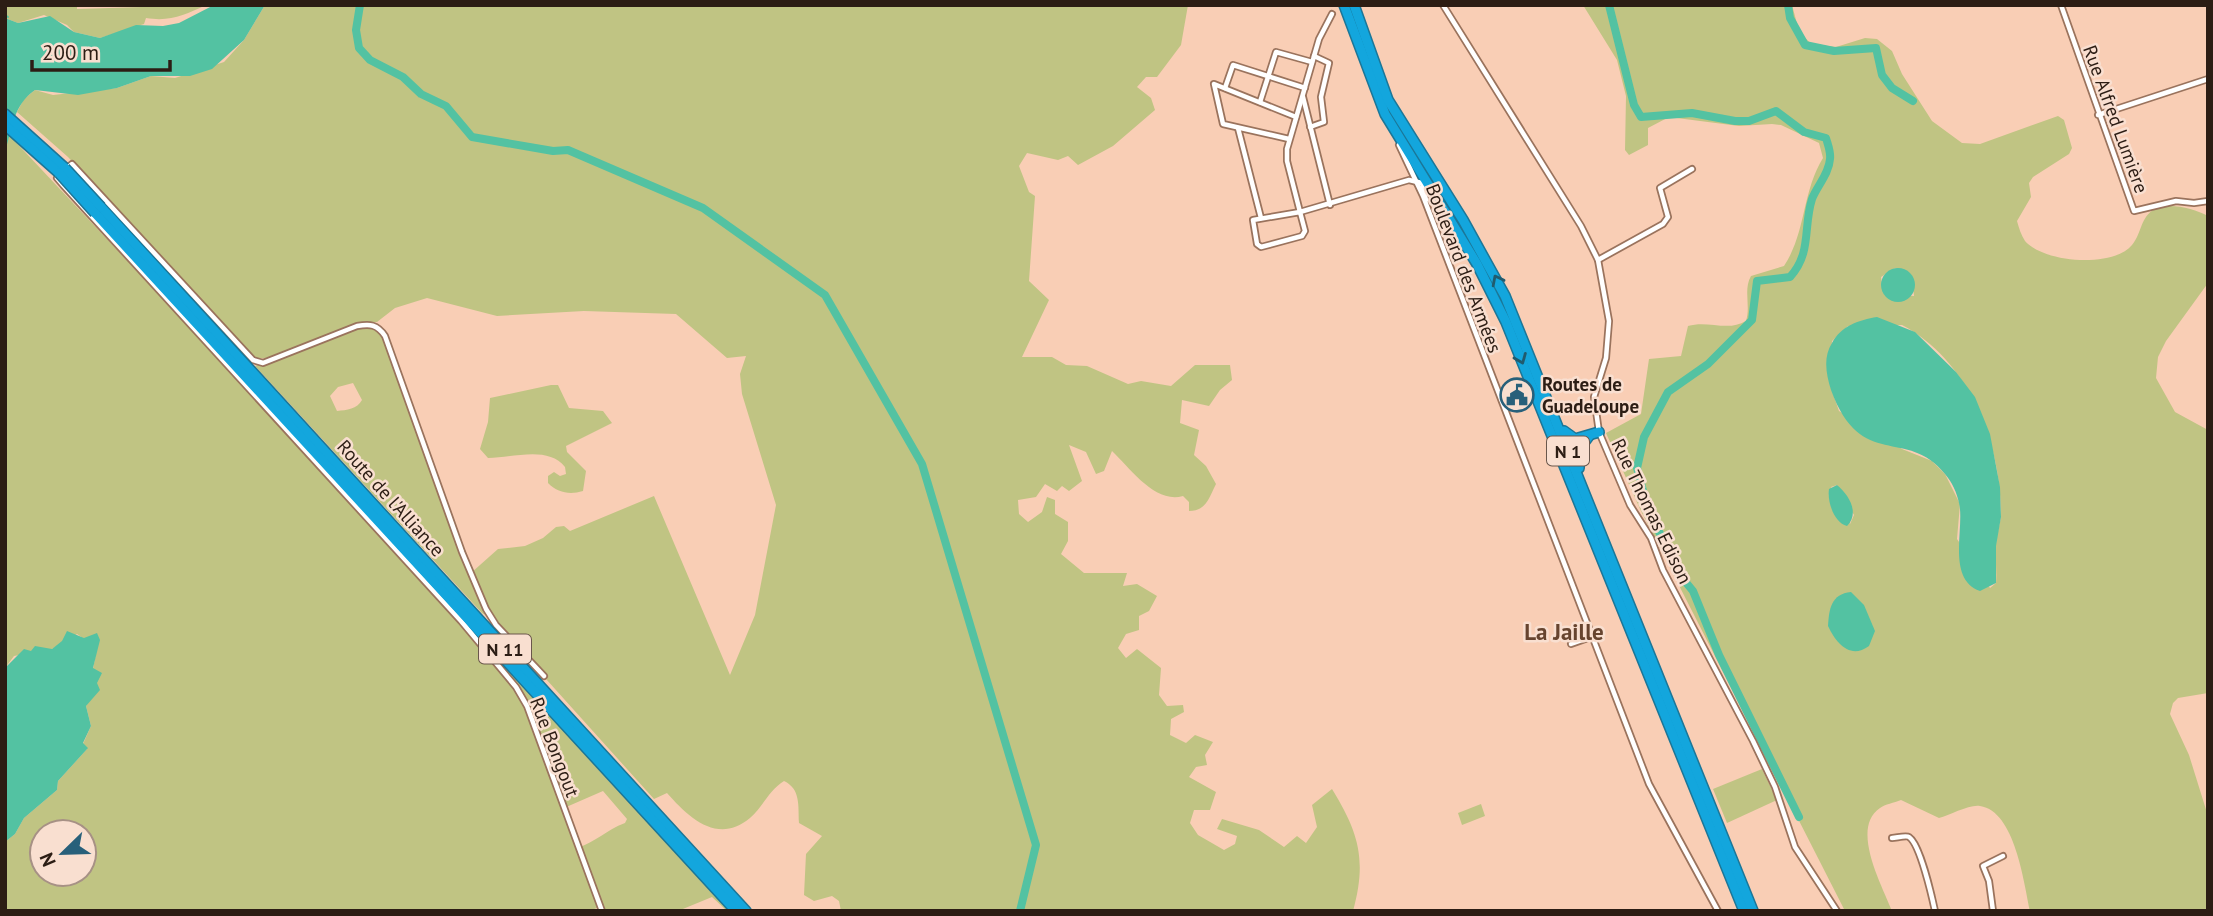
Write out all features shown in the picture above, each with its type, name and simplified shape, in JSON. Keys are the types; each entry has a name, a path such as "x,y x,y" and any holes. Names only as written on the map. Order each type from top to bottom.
{"highway":[{"name":"N 1","path":"1344,5 1385,114 1492,292 1663,687 1753,911"},
{"name":"N 1","path":"1354,5 1388,100 1486,259 1534,365 1595,516 1597,535 1644,662 1744,911"},
{"path":"1362,5 1362,26"},
{"name":"Route de l'Alliance","path":"5,114 54,157 98,210 736,911"},
{"name":"Route de l'Alliance","path":"5,125 98,210 746,911"},
{"path":"1534,365 1567,436 1575,439 1594,434"},
{"path":"1594,434 1580,448 1578,460 1595,516"},
{"path":"1597,535 1628,582"},
{"path":"1597,535 1612,599"},
{"path":"1645,620 1645,629 1663,687"},
{"path":"1623,627 1644,662"}],"street":[{"name":"Rue Thomas Edison","path":"1443,5 1581,226 1598,260 1610,326 1606,358 1594,397 1594,434 1630,505 1651,538 1663,570 1753,741 1781,803 1796,847 1837,911"},
{"name":"Rue Alfred Lumière","path":"2061,5 2134,211 2175,201 2208,201"},
{"path":"1332,14 1312,62 1290,139 1287,161 1300,212 1305,231 1302,236 1261,247 1257,244 1251,223 1261,218 1300,212 1330,205 1415,180"},
{"path":"1260,102 1276,52 1312,62"},
{"path":"1310,127 1326,118 1321,97 1329,62 1314,56"},
{"name":"Boulevard des Armées","path":"1364,61 1378,107 1409,162 1660,810 1718,911"},
{"path":"1225,88 1233,65 1305,88"},
{"path":"2098,115 2208,79"},
{"path":"1290,139 1223,124 1214,84 1296,117"},
{"path":"1303,96 1330,205"},
{"path":"1238,127 1261,218"},
{"name":"Rue Bongout","path":"544,676 496,625 486,609 462,552 385,336 379,328 371,325 357,326 263,363 253,360 71,164 57,179 461,621 516,687 534,725 576,848 602,911"},
{"path":"1598,260 1663,224 1668,217 1660,188 1692,169"},
{"path":"1572,644 1591,637"},
{"path":"1892,838 1911,839 1924,865 1935,911"},
{"path":"1993,911 1989,881 1983,866 2003,856"}],"green space":[{"path":"5,5 77,5 77,9 206,5 177,17 146,18 144,24 100,38 74,32 67,25 44,15 18,23 5,18"},
{"path":"265,5 1188,5 1181,45 1157,77 1146,77 1137,87 1151,98 1155,110 1113,146 1078,165 1068,156 1058,160 1027,153 1019,166 1029,192 1035,196 1029,281 1049,300 1022,357 1052,357 1066,365 1087,366 1128,384 1141,381 1171,386 1195,365 1230,365 1232,380 1220,390 1209,406 1182,400 1180,423 1199,430 1194,455 1206,466 1216,484 1203,506 1189,511 1189,502 1183,496 1163,495 1153,490 1112,451 1104,471 1096,474 1086,452 1069,445 1082,481 1069,491 1062,486 1057,491 1045,484 1036,497 1018,500 1019,514 1028,522 1042,512 1047,497 1055,500 1055,514 1068,522 1068,541 1061,554 1084,573 1127,573 1123,586 1137,584 1157,596 1149,611 1139,616 1139,630 1126,634 1118,648 1126,658 1137,649 1161,668 1159,695 1167,706 1183,705 1184,712 1171,719 1170,735 1186,743 1195,735 1213,742 1205,755 1207,765 1196,767 1189,777 1216,792 1210,810 1194,810 1190,823 1198,835 1224,850 1235,844 1237,836 1217,829 1222,819 1259,830 1284,847 1297,836 1306,843 1317,827 1312,805 1332,789 1349,819 1358,847 1359,877 1353,911 841,911 839,901 832,896 814,901 804,895 806,854 822,836 799,823 796,793 784,781 750,818 727,829 715,829 694,819 667,793 654,799 492,619 482,613 255,366 357,326 371,325 385,336 471,573 498,549 525,546 543,538 556,527 564,526 570,531 654,496 730,675 755,615 776,505 742,394 740,374 746,356 727,358 676,314 584,311 497,316 427,298 395,308 377,322 362,322 273,357 256,359 68,157 17,112 24,99 35,90 53,95 117,88 151,76 175,78 224,62 244,40","holes":["353,383 362,400 355,407 337,411 330,396 338,387"]},
{"path":"1583,5 1792,5 1799,31 1811,44 1836,47 1865,38 1877,39 1892,51 1902,74 1932,121 1962,143 1980,144 2058,116 2064,120 2072,148 2069,154 2033,177 2029,183 2031,197 2017,221 2025,241 2034,248 2062,258 2095,260 2123,252 2132,245 2146,216 2155,209 2175,206 2208,216 2208,283 2166,341 2158,357 2156,378 2175,412 2208,430 2208,693 2178,698 2173,703 2170,714 2189,755 2208,816 2208,911 2030,911 2021,867 2010,834 1992,811 1976,806 1939,818 1901,800 1880,808 1871,817 1868,829 1871,857 1892,911 1845,911 1640,509 1606,433 1641,414 1649,359 1681,356 1688,326 1732,326 1746,321 1751,276 1784,266 1791,253 1811,185 1823,158 1819,143 1781,125 1739,126 1669,117 1648,128 1648,145 1629,155 1625,150 1626,96 1617,60","holes":["1895,268 1912,276 1914,296 1883,293 1881,277","1902,325 1925,340 1945,359 1976,406 1995,459 1999,486 2001,513 1996,541 1996,583 1990,588 1957,539 1960,504 1945,474 1932,461 1902,449 1839,411 1830,385 1832,341 1848,326","1837,485 1854,515 1850,524 1831,487"]},
{"path":"9,135 463,617 732,911 727,911 712,897 678,911 602,911 600,907 588,911 5,911 5,842 15,834 24,818 57,790 58,781 87,749 83,744 91,726 86,706 97,683 93,669 97,648 77,634 52,649 14,656 5,668 5,151","holes":["603,791 627,819 625,823 577,848 564,808"]},
{"path":"558,385 569,408 603,411 612,423 566,446 567,452 586,471 583,491 564,492 548,483 548,476 554,472 560,476 566,474 565,467 549,456 529,454 488,458 480,449 488,422 490,398"},
{"path":"1762,769 1777,800 1727,823 1713,789"},
{"path":"1481,804 1485,816 1462,825 1458,813"}],"water":[{"path":"214,5 265,5 244,40 212,69 190,76 151,76 117,88 78,95 35,90 18,110 5,151 5,18 18,23 50,16 74,32 100,38 136,25 163,26 179,23"},
{"path":"1898,268 1910,273 1915,285 1910,297 1898,302 1886,297 1881,285 1886,273"},
{"path":"1877,317 1915,332 1956,372 1975,397 1990,434 2000,487 2001,517 1996,546 1996,583 1980,591 1970,585 1963,576 1959,552 1959,503 1948,477 1930,460 1915,452 1870,440 1856,431 1843,415 1831,390 1826,366 1832,343 1840,332 1851,325"},
{"path":"1837,485 1853,510 1853,516 1847,526 1838,521 1830,505 1829,489"},
{"path":"1851,592 1864,605 1875,631 1869,646 1856,651 1844,648 1828,626 1832,603 1844,593"},
{"path":"67,631 84,638 97,633 100,640 93,668 102,673 97,683 100,690 86,706 91,726 83,743 88,748 58,781 57,790 24,818 15,834 5,842 5,668 24,649 31,651 35,646 52,649 62,641"}],"waterway":[{"path":"360,5 356,30 359,48 370,60 403,77 421,94 446,106 472,137 553,151 568,150 703,208 825,295 922,464 1036,845 1020,911"},
{"path":"1609,5 1634,105 1641,117 1692,113 1749,121 1776,111 1804,132 1826,138 1829,148 1829,164 1812,199 1804,249 1797,268 1790,277 1757,281 1752,320 1708,364 1668,392 1644,437 1637,468 1647,506 1679,574 1693,591 1719,655 1799,817"},
{"path":"1788,5 1790,18 1805,45 1834,51 1876,48 1882,75 1892,88 1913,101"}],"place":[{"name":"Routes de Guadeloupe","path":"1517,395"}],"district":[{"name":"La Jaille","path":"1564,631"}]}
